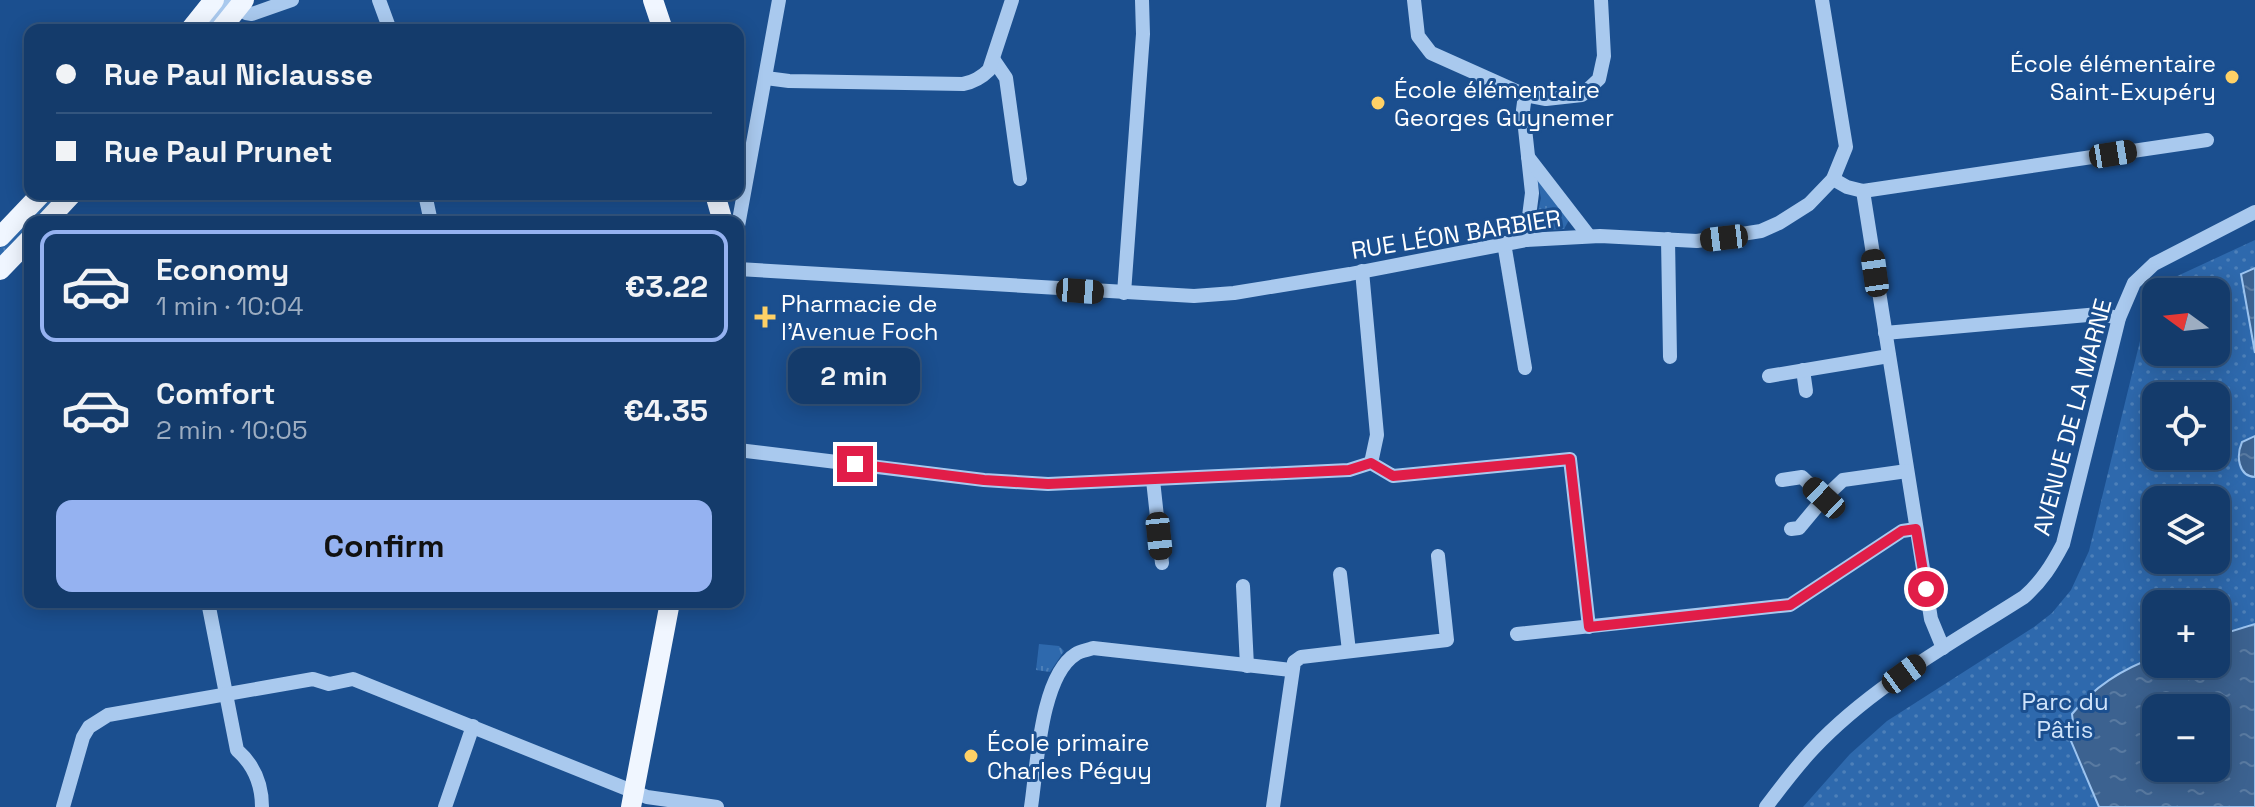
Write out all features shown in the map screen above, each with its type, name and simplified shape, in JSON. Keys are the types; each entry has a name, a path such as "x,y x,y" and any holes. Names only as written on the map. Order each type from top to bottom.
{"main road":[{"path":"195,24 214,0"},
{"path":"653,0 661,24"},
{"path":"224,24 237,2"},
{"path":"0,219 24,197"},
{"path":"0,237 35,200"},
{"path":"52,216 66,200"},
{"path":"0,270 24,245"},
{"path":"632,799 669,608"}],"street":[{"path":"212,24 237,2 246,13 252,14 292,0"},
{"path":"379,0 388,24"},
{"path":"744,194 779,0"},
{"path":"766,78 963,84 981,78 989,70 1012,0"},
{"path":"1124,293 1143,34 1142,0"},
{"path":"1414,0 1418,36 1431,53 1525,95 1546,99 1582,95 1593,87 1603,68 1601,0"},
{"path":"1822,0 1846,147 1833,179 1863,191 2207,140"},
{"path":"993,59 1006,78 1020,179"},
{"path":"1525,95 1522,104 1532,193 1526,240"},
{"path":"1528,157 1589,236"},
{"name":"RUE LÉON BARBIER","path":"744,269 1124,293 1194,296 1234,293 1526,240 1589,236 1697,241 1761,231 1796,214 1833,179"},
{"path":"1863,191 1931,619 1943,648"},
{"name":"AVENUE DE LA MARNE","path":"1766,807 1813,749 1844,720 1943,648 2024,597 2051,568 2063,544 2119,318 2134,283 2154,264 2255,212"},
{"path":"1668,239 1670,357"},
{"path":"1504,243 1525,368"},
{"path":"1362,271 1377,435 1371,463"},
{"path":"1885,333 2099,314 2119,318"},
{"path":"1769,376 1889,356"},
{"path":"1803,370 1806,391"},
{"path":"744,451 997,481 1048,484 1349,470 1371,463 1393,476 1570,459 1589,627"},
{"path":"1791,529 1799,528 1843,480 1907,471"},
{"path":"1782,480 1802,477 1824,498"},
{"path":"1153,480 1162,563"},
{"path":"1517,634 1790,605 1902,531 1916,529"},
{"path":"1273,807 1294,662 1301,657 1447,640 1438,556"},
{"path":"1340,574 1349,651"},
{"path":"1243,586 1247,666"},
{"path":"209,608 237,750 251,764 257,776 262,807"},
{"path":"1031,807 1045,704 1066,664 1075,654 1093,648 1291,670"},
{"path":"63,807 83,737 97,720 108,715 313,679 329,684 353,679 473,726 632,799 647,797 717,807"},
{"path":"445,807 473,726"}],"green space":[{"path":"1537,178 1569,220 1564,229 1538,231 1536,220 1541,198"},
{"path":"46,200 55,200 40,216 31,216"},
{"path":"24,223 24,233 0,257 0,248"},
{"name":"Parc du Pâtis","path":"2255,240 2255,807 1803,807 1850,754 1887,721 2052,613 2071,590 2089,551 2142,333 2142,366 2230,366 2230,278 2173,278"},
{"path":"1039,644 1059,646 1064,651 1050,672 1036,670"}],"water":[{"path":"2255,268 2255,353 2241,274"},
{"path":"2255,436 2255,477 2242,469 2239,453 2242,442"},
{"path":"2255,624 2255,807 2099,807 2065,727 2073,722 2072,714 2090,695 2142,663 2142,678 2230,678 2230,632"}],"place":[{"name":"École élémentaire Saint-Exupéry","path":"2232,77"},
{"name":"École élémentaire Georges Guynemer","path":"1378,103"},
{"name":"Pharmacie de l'Avenue Foch","path":"765,317"},
{"name":"École primaire Charles Péguy","path":"971,756"}],"route":[{"path":"855,464 984,480 1048,484 1349,470 1371,463 1393,476 1570,459 1589,627 1790,605 1902,531 1916,529 1926,589"}]}
